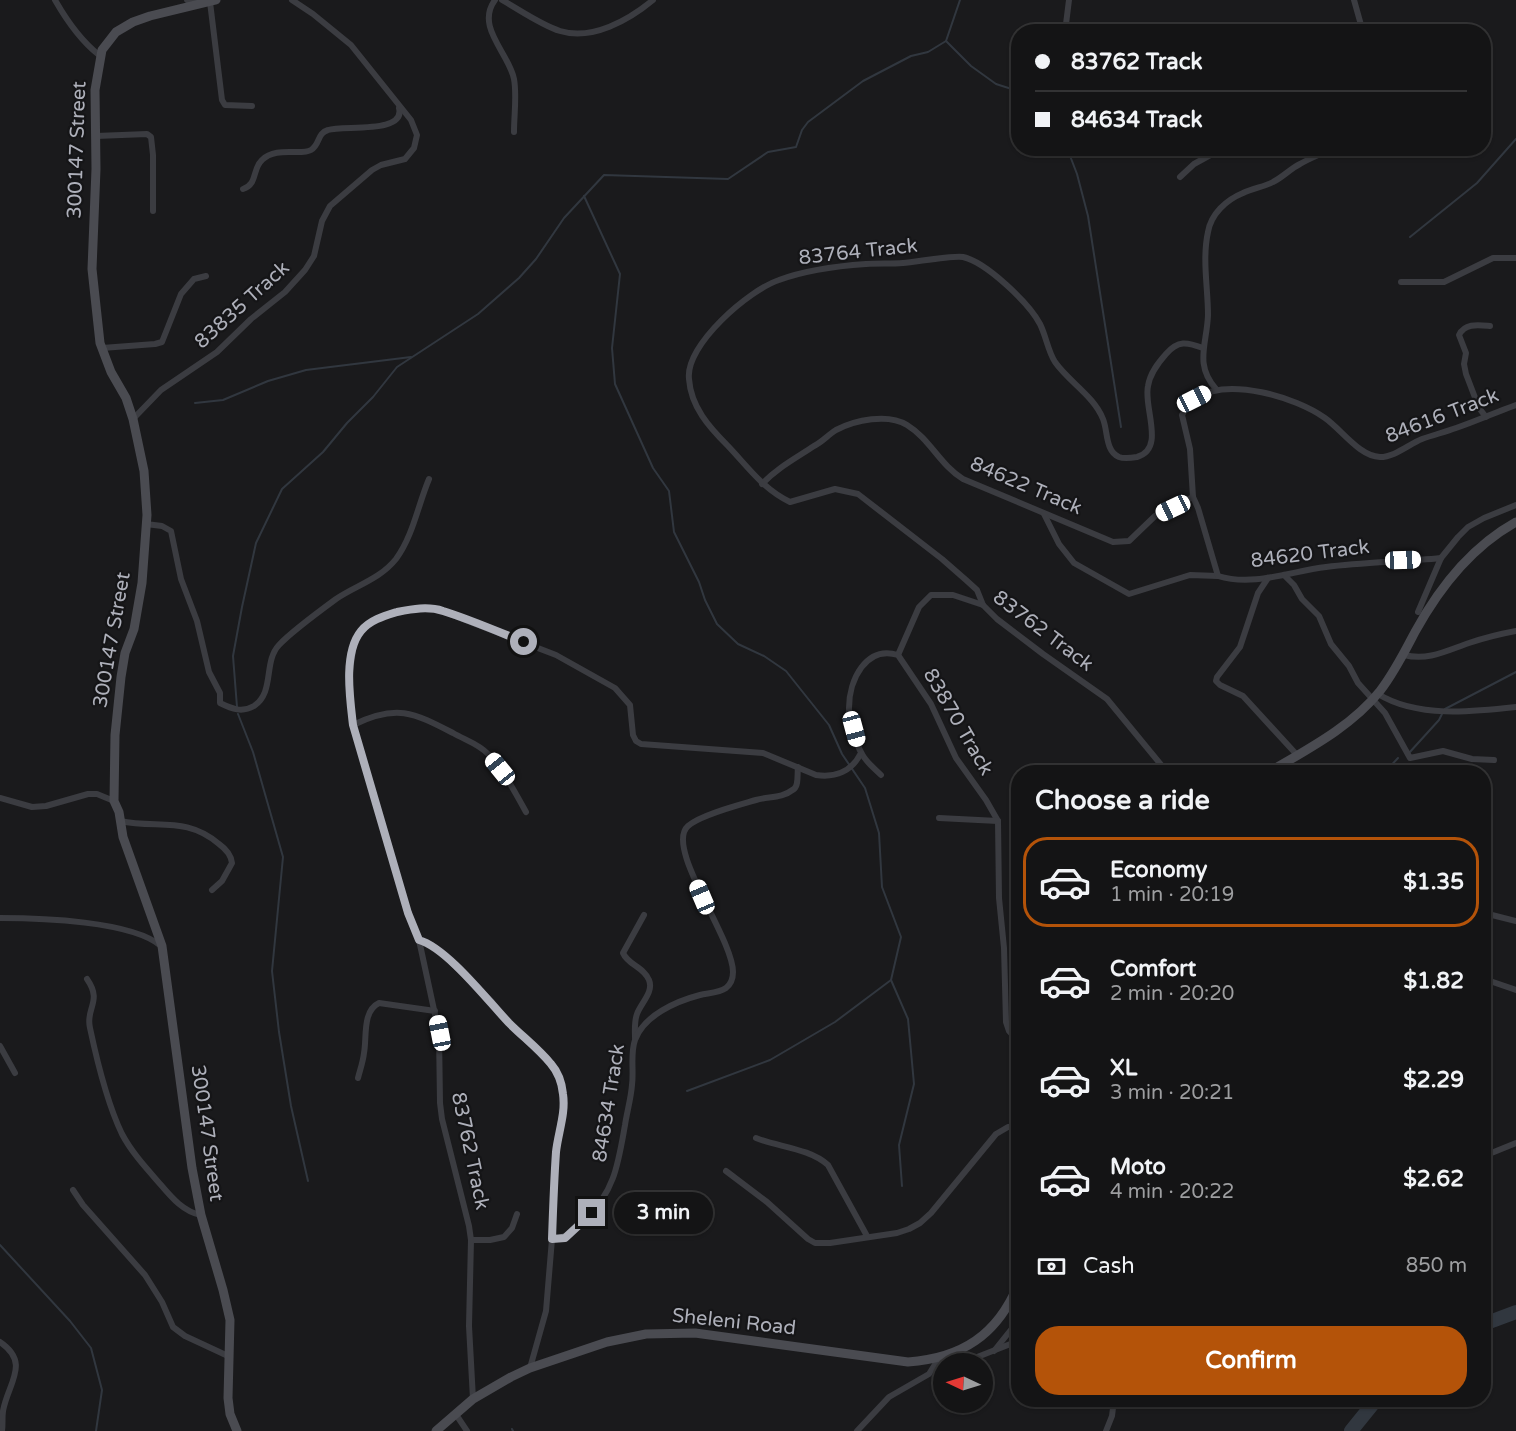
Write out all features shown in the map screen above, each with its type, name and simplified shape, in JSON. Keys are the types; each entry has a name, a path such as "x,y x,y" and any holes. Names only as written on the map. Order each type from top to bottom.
{"street":[{"path":"55,0 75,31 99,55"},
{"path":"187,0 209,2 222,100 225,105 229,107 252,106"},
{"name":"83835 Track","path":"133,418 161,390 217,352 251,319 285,292 314,256 322,221 330,206 372,170 409,156 414,148 417,135 411,120 351,45 292,0"},
{"path":"495,0 490,10 490,23 514,76 514,132"},
{"path":"502,0 557,30 576,33 610,27 653,0"},
{"path":"1066,24 1069,0"},
{"path":"1354,0 1361,24"},
{"name":"300147 Street","path":"209,2 133,22 116,32 99,55 95,90 92,269 102,348 133,418 144,471 146,524 142,580 134,629 125,654 121,677 115,735 114,801 123,837 162,946 192,1168 201,1215 230,1320 228,1398 230,1414 237,1431"},
{"path":"243,189 252,183 258,166 265,157 282,152 309,151 321,134 328,130 393,123 401,114 399,107"},
{"path":"96,136 147,134 151,137 153,211"},
{"path":"1180,177 1194,164 1208,156"},
{"path":"1216,389 1205,375 1203,367 1203,348 1208,318 1206,246 1210,222 1221,207 1242,193 1267,185 1316,156"},
{"name":"83764 Track","path":"983,604 977,590 966,580 858,494 835,489 790,502 762,484 705,421 692,395 689,372 694,357 715,327 736,306 758,290 778,280 867,264 958,257 974,261 996,276 1036,317 1054,360 1096,407 1103,419 1112,450 1118,457 1124,458 1145,454 1151,446 1147,394 1151,375 1157,365 1178,343 1183,342 1203,348"},
{"path":"1401,282 1444,282 1493,258 1516,258"},
{"path":"102,348 162,342 181,294 194,279 206,276"},
{"path":"1486,417 1479,408 1466,374 1464,364 1466,353 1459,334 1472,325 1490,326"},
{"name":"84616 Track","path":"1192,497 1190,449 1182,416 1187,405 1194,399 1216,389 1261,393 1310,409 1332,424 1357,446 1379,457 1388,456 1421,439 1516,405"},
{"name":"84622 Track","path":"762,484 777,470 836,431 861,422 886,419 901,422 919,433 946,465 963,479 1022,502 1044,514 1104,539 1124,542 1133,538 1155,516 1192,497"},
{"path":"146,524 168,528 173,535 181,579 197,621 209,672 220,693 220,703 242,711 252,707 265,695 272,657 277,647 285,639 337,599 387,570 405,544 429,479"},
{"path":"1192,497 1205,530 1218,576"},
{"path":"1418,612 1441,558 1468,527 1493,513 1516,505"},
{"name":"84620 Track","path":"1044,514 1059,544 1074,563 1129,594 1190,574 1230,579 1268,578 1331,566 1441,558"},
{"path":"1281,765 1342,727 1375,697 1404,655 1426,611 1444,585 1483,544 1516,522"},
{"path":"1284,575 1294,585 1302,599 1315,611 1331,644 1349,666 1358,683 1375,697 1410,758 1443,751 1472,759 1494,760"},
{"path":"1268,578 1258,592 1240,647 1216,681 1220,686 1243,696 1297,755"},
{"name":"83762 Track","path":"898,655 919,607 931,595 953,595 983,604 997,619 1107,699 1161,765"},
{"name":"83762 Track","path":"473,1399 469,1326 471,1240 440,1103 440,1033 419,940 408,913 353,725 349,677 354,644 361,631 371,622 382,617 410,610 442,610 556,655 615,688 630,705 633,735 641,744 763,753 816,775 846,772 861,753"},
{"path":"1404,655 1436,656 1484,639 1516,631"},
{"name":"83870 Track","path":"861,753 849,710 856,678 864,662 881,653 898,655 931,704 956,758 998,821"},
{"path":"1375,697 1419,708 1471,711 1514,708"},
{"path":"353,725 369,717 409,713 477,744 488,753 500,769 526,812"},
{"path":"861,753 880,775"},
{"path":"1288,761 1291,765"},
{"name":"84634 Track","path":"552,1239 565,1238 578,1228 605,1197 612,1184 621,1149 632,1085 635,1039 643,1026 655,1015 687,998 723,990 731,981 733,972 730,953 693,876 682,844 682,832 688,825 699,819 756,800 776,798 794,789 798,767"},
{"path":"0,798 33,807 46,806 88,794 97,794 114,801"},
{"path":"939,818 998,821 999,898 1004,948 1006,1022 1011,1033"},
{"path":"120,821 146,825 179,825 193,828 216,841 230,855 232,863 222,881 212,890"},
{"path":"635,1039 637,1014 651,984 646,974 623,954 644,915"},
{"path":"1491,915 1516,921"},
{"path":"0,918 79,922 132,931 148,936 162,946"},
{"path":"419,940 432,945 443,954 553,1066 564,1096 556,1152 546,1311 530,1368"},
{"path":"87,980 94,993 90,1027 122,1133 132,1151 170,1196 193,1214 201,1215"},
{"path":"1491,981 1516,990"},
{"path":"358,1078 365,1050 368,1021 374,1006 380,1003 435,1011"},
{"path":"0,1046 15,1074"},
{"path":"726,1171 767,1202 799,1233 815,1243 830,1243 897,1233 920,1223 931,1213 996,1134 1011,1127"},
{"path":"756,1138 818,1158 828,1165 867,1236"},
{"path":"1491,1153 1516,1143"},
{"path":"73,1190 82,1205 145,1275 162,1302 173,1327 185,1336 228,1356"},
{"path":"471,1240 504,1237 512,1228 517,1214"},
{"name":"Sheleni Road","path":"953,1353 987,1333 1011,1302"},
{"path":"994,1351 1011,1330"},
{"name":"Sheleni Road","path":"436,1431 473,1399 530,1368 626,1337 667,1332 695,1333 908,1362 933,1362"},
{"path":"0,1341 14,1354 16,1366 3,1411 2,1430"},
{"path":"989,1353 1011,1344"},
{"path":"857,1431 889,1397 933,1370"},
{"path":"1106,1431 1113,1407"},
{"path":"455,1413 467,1431"}],"waterway":[{"path":"237,707 233,656 256,543 282,489 323,452 397,367 478,314 519,278 536,259 564,218 604,175 728,179 768,152 796,147 802,130 808,122 863,81 911,56 928,52 946,41 960,0"},
{"path":"946,41 971,66 996,84 1011,89"},
{"path":"1410,237 1477,183 1516,139"},
{"path":"1070,156 1088,216 1121,427"},
{"path":"584,196 620,274 612,348 615,384 653,468 669,491 674,532 717,624 738,644 764,656 786,671 829,725 842,754 865,788 879,833 882,887 901,937 891,980 835,1022 770,1060 687,1091"},
{"path":"195,403 223,400 268,381 306,370 411,357"},
{"path":"1445,709 1516,672"},
{"path":"238,714 253,752 283,857 272,971 291,1106 308,1181"},
{"path":"1409,753 1442,714"},
{"path":"1392,765 1398,758"},
{"path":"891,980 908,1019 914,1084 899,1145 902,1186"},
{"path":"0,1245 70,1321 91,1348 102,1390 96,1431"},
{"path":"1491,1321 1516,1312"},
{"path":"1351,1431 1370,1407"}],"route":[{"path":"524,642 442,610 420,608 371,622 356,638 351,659 349,677 353,725 408,913 419,940 432,945 443,954 492,1002 507,1021 553,1066 559,1078 564,1096 556,1152 552,1239 565,1238 592,1213"}]}
